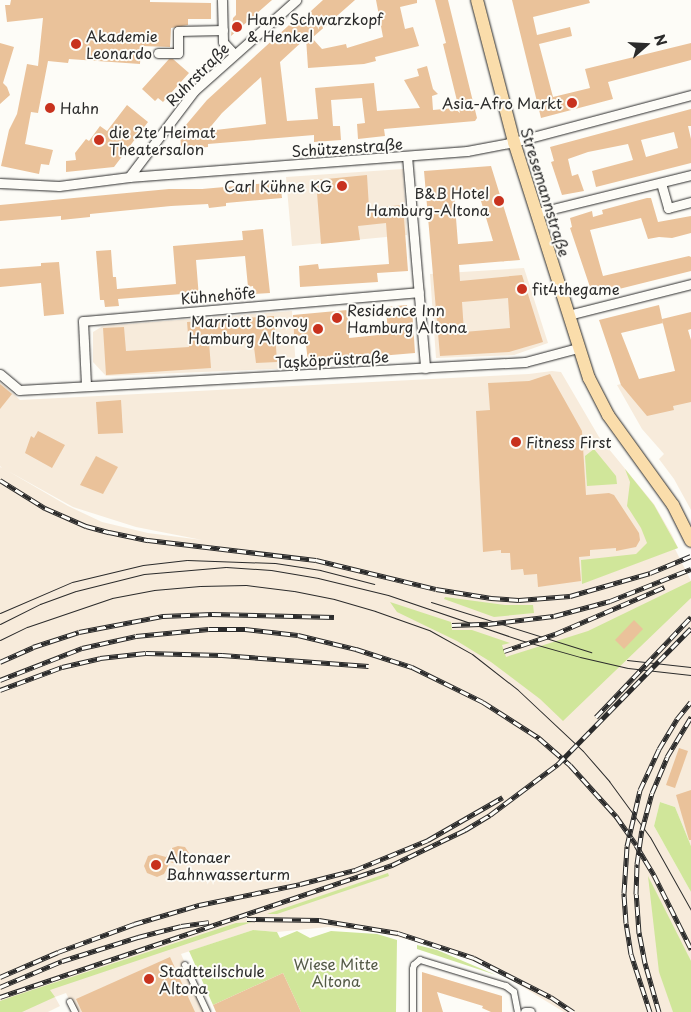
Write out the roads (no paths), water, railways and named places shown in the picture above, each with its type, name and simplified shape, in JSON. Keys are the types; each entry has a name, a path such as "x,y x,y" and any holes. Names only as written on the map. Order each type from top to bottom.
{"main road":[{"name":"Stresemannstraße","path":"477,0 514,142 578,348 600,402 673,505 691,541"}],"street":[{"path":"222,0 223,42 234,54"},
{"name":"Ruhrstraße","path":"128,177 194,91 296,0"},
{"path":"158,53 178,53 178,31 223,30"},
{"name":"Schützenstraße","path":"0,183 59,186 128,177 467,151 514,142 691,95"},
{"path":"407,156 425,368"},
{"path":"536,213 691,175"},
{"path":"661,183 668,208 691,202"},
{"path":"568,315 691,284"},
{"name":"Kühnehöfe","path":"86,385 83,320 418,292"},
{"name":"Taşköprüstraße","path":"0,374 19,390 525,362 578,348"},
{"path":"412,1012 413,969 416,962 424,961 506,986 514,992 518,1012"},
{"path":"185,965 207,1012"},
{"path":"70,1002 75,1012"}],"tram line":[{"path":"0,613 72,582 143,565 187,560 275,563 320,570 374,584"},
{"path":"0,624 40,604 76,591 144,574 226,567 271,570 318,578 388,595 520,640 580,657 628,668 691,675"},
{"path":"0,640 27,627 112,598 154,590 200,586 246,585 294,591 334,599 429,630 472,654 518,690 583,751 609,781 650,837 691,910"},
{"path":"431,602 591,652"},
{"path":"627,660 691,667"}],"railway":[{"path":"0,480 45,508 86,526 109,532 148,540 316,560 436,589 491,598 519,600 570,596 650,573 691,556"},
{"path":"452,625 488,624 554,616 610,601 691,569"},
{"path":"504,651 555,634 664,587"},
{"path":"0,662 33,647 79,632 163,616 212,614 334,617"},
{"path":"596,717 691,617"},
{"path":"0,997 392,865 465,830 490,815 558,764 691,628"},
{"path":"0,680 82,648 136,636 209,629 245,629 298,635 356,649 412,667 483,702 539,738 570,765 616,816 636,845 654,875 691,949"},
{"path":"0,690 62,667 100,658 146,653 222,655 369,666"},
{"path":"650,1012 631,954 626,923 624,893 627,846 640,790 659,749 677,719 691,702"},
{"path":"659,1012 645,963 639,933 636,894 637,864 642,830 652,793 667,757 691,717"},
{"path":"0,977 58,952 134,924 199,905 300,884 355,870 428,840 503,797"},
{"path":"247,919 319,920 398,933 474,958 551,997 573,1012"},
{"path":"0,987 62,961 138,937 181,926 209,922"}],"place":[{"name":"Hans Schwarzkopf & Henkel","path":"237,27"},
{"name":"Akademie Leonardo","path":"76,44"},
{"name":"Asia-Afro Markt","path":"572,103"},
{"name":"Hahn","path":"50,108"},
{"name":"die 2te Heimat Theatersalon","path":"99,140"},
{"name":"Carl Kühne KG","path":"342,186"},
{"name":"B&B Hotel Hamburg-Altona","path":"499,201"},
{"name":"fit4thegame","path":"522,289"},
{"name":"Residence Inn Hamburg Altona","path":"337,318"},
{"name":"Marriott Bonvoy Hamburg Altona","path":"318,329"},
{"name":"Fitness First","path":"516,442"},
{"name":"Altonaer Bahnwasserturm","path":"156,865"},
{"name":"Stadtteilschule Altona","path":"149,979"}],"park label":[{"name":"Wiese Mitte Altona","path":"336,972"}]}
